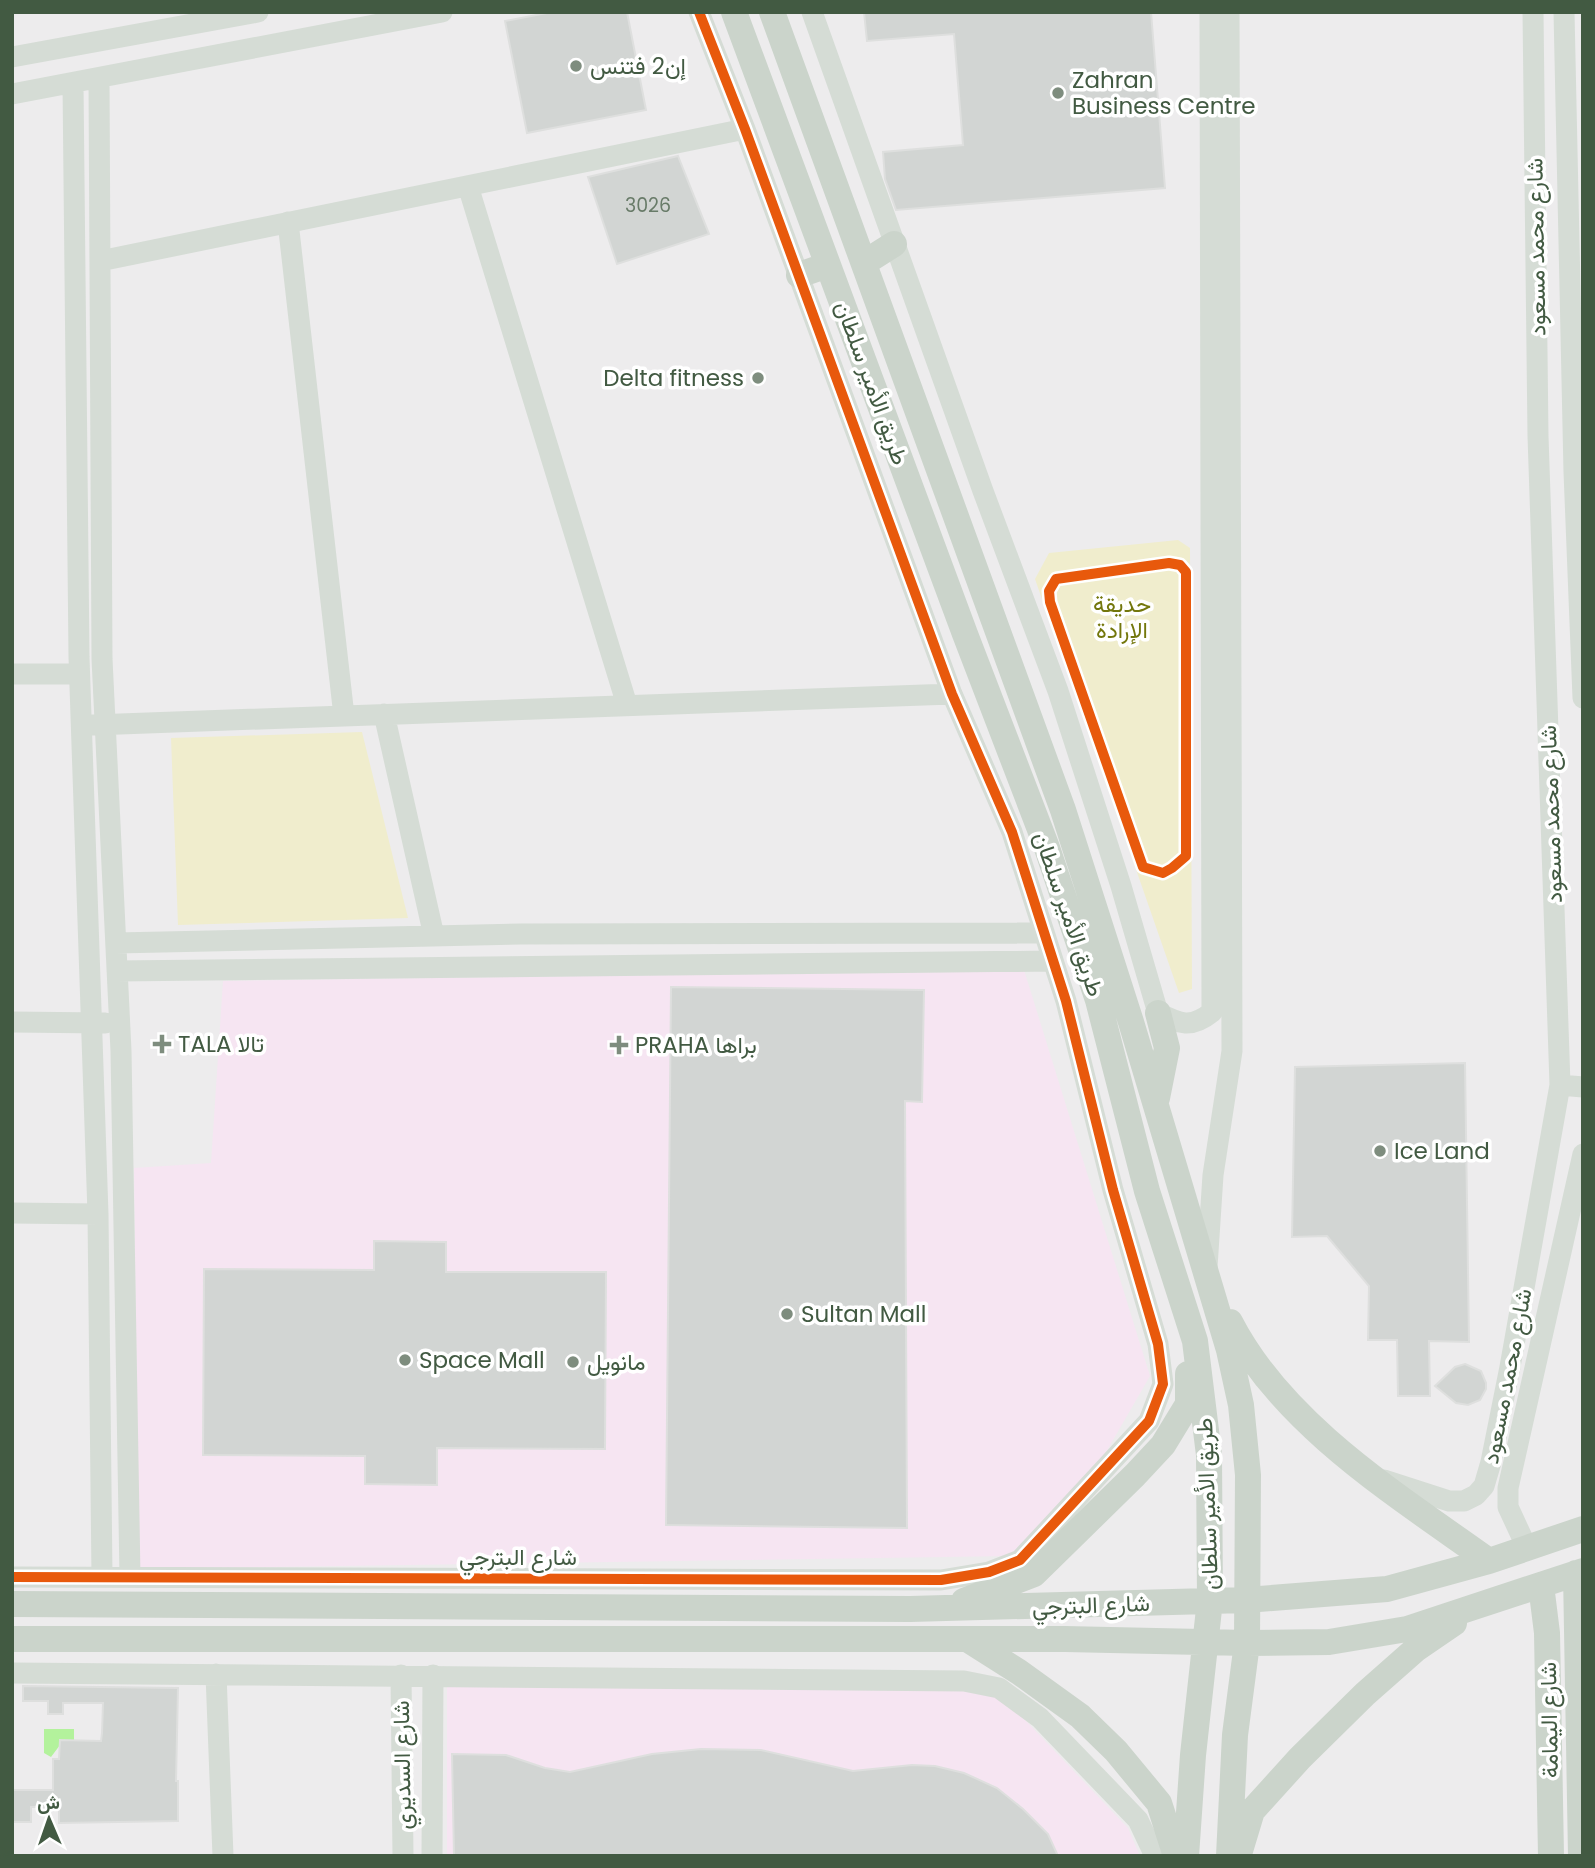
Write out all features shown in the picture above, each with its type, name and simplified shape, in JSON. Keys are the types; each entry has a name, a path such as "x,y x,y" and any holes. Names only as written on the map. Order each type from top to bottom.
{"main road":[{"name":"طريق الأمير سلطان","path":"734,12 1046,845 1093,987 1147,1191 1195,1341 1209,1455 1210,1600 1193,1755 1186,1856"},
{"name":"طريق الأمير سلطان","path":"772,12 995,622 1094,902 1229,1350 1246,1438 1248,1488 1247,1643 1235,1735 1229,1856"},
{"path":"864,263 894,244"},
{"path":"799,275 828,265"},
{"path":"965,634 979,631 995,622"},
{"path":"1156,1103 1167,1048 1158,1013"},
{"path":"1207,1276 1233,1327 1268,1381 1334,1446 1489,1561"},
{"path":"910,1609 949,1606 1034,1574 1163,1445 1188,1404 1188,1352 1179,1292"},
{"name":"شارع البترجي","path":"12,1604 910,1609 1246,1600 1387,1589 1489,1561 1583,1529"},
{"path":"1238,1856 1252,1811 1300,1758 1416,1648 1494,1600 1579,1572"},
{"name":"شارع اليمامة","path":"1579,1572 1582,1850"},
{"name":"شارع اليمامة","path":"1541,1585 1547,1633 1551,1856"},
{"name":"شارع البترجي","path":"12,1639 967,1639 1329,1643 1407,1629 1494,1600"},
{"path":"967,1639 1080,1716 1116,1751 1159,1803 1176,1856"}],"street":[{"path":"12,57 258,12"},
{"path":"12,94 442,12"},
{"path":"117,971 1053,961 1012,832 952,694 745,129 699,12"},
{"path":"812,12 983,491 1058,691 1121,886 1158,1013 1177,1023 1190,1024 1201,1021 1212,1012 1210,12"},
{"path":"1207,1276 1213,1175 1232,1051 1229,12"},
{"name":"شارع محمد مسعود","path":"1371,1476 1449,1501 1464,1501 1476,1495 1484,1486 1510,1367 1560,1086 1539,447 1533,12"},
{"name":"شارع محمد مسعود","path":"1564,12 1583,698"},
{"path":"99,79 102,659 120,1022 130,1577"},
{"path":"73,83 79,674 98,1214 102,1577"},
{"path":"100,261 745,129"},
{"path":"468,186 627,705"},
{"path":"288,222 344,716"},
{"path":"1539,447 1578,445"},
{"path":"1540,473 1578,472"},
{"path":"12,674 79,674"},
{"path":"81,725 952,694"},
{"path":"384,714 434,936"},
{"path":"116,943 434,936 1044,933"},
{"name":"شارع البترجي","path":"12,1577 941,1580 989,1572 1020,1560 1149,1422 1163,1384 1158,1345 1113,1189 1066,1001 1053,961"},
{"path":"12,1023 120,1022"},
{"path":"1560,1086 1583,1087"},
{"name":"شارع محمد مسعود","path":"1527,1548 1508,1507 1508,1488 1583,1154"},
{"path":"12,1213 98,1214"},
{"path":"540,1578 541,1607"},
{"path":"269,1640 270,1674"},
{"path":"12,1673 964,1681 999,1689 1040,1718 1138,1820 1155,1856"},
{"path":"216,1674 222,1856"},
{"name":"شارع السديري","path":"401,1675 403,1856"},
{"name":"شارع السديري","path":"432,1856 433,1675"}],"shaded area":[{"path":"1024,970 1150,1376 1098,1466 1010,1556 139,1569 134,1168 211,1163 223,981"},
{"path":"447,1684 973,1685 1005,1699 1128,1828 1140,1856 447,1856"},
{"path":"44,1729 74,1729 74,1744 60,1745 51,1757 44,1753"}],"green space":[{"name":"حديقة الإرادة","path":"1178,540 1190,548 1192,989 1179,993 1035,579 1049,553"},
{"path":"362,732 408,918 178,925 171,738"}],"building":[{"name":"إن2 فتنس","path":"552,12 627,12 646,110 527,133 505,21"},
{"name":"Zahran Business Centre","path":"864,12 1151,12 1165,188 896,210 885,179 883,152 963,145 954,34 867,41"},
{"path":"678,156 709,234 617,264 588,177"},
{"name":"Sultan Mall","path":"671,987 924,990 922,1102 905,1101 907,1528 666,1525"},
{"name":"Ice Land","path":"1465,1063 1469,1342 1429,1341 1430,1396 1398,1396 1397,1340 1368,1340 1369,1286 1327,1236 1292,1237 1295,1067"},
{"name":"Space Mall","path":"374,1241 446,1242 446,1272 606,1272 605,1449 437,1448 437,1485 365,1484 365,1456 203,1455 204,1269 374,1270"},
{"path":"1465,1364 1481,1371 1486,1383 1480,1400 1468,1405 1456,1403 1435,1386 1455,1367"},
{"path":"23,1686 178,1688 178,1821 59,1823 59,1807 31,1807 31,1822 12,1822 12,1790 53,1790 53,1759 59,1759 60,1740 101,1741 102,1733 103,1703 63,1703 63,1714 48,1714 48,1701 23,1701"},
{"path":"701,1749 761,1750 853,1771 912,1765 935,1766 964,1773 997,1788 1023,1809 1048,1834 1058,1856 454,1856 452,1754 506,1755 545,1768 570,1772 652,1754"}],"cycle path":[{"path":"12,1577 941,1580 989,1572 1020,1560 1149,1421 1163,1384 1158,1344 1113,1190 1066,1001 1012,832 952,694 745,129 699,12"},
{"path":"1169,563 1180,565 1186,572 1186,856 1163,873 1143,867 1050,602 1049,591 1056,579 1169,563"}],"place":[{"name":"إن2 فتنس","path":"576,66"},
{"name":"Zahran Business Centre","path":"1058,93"},
{"name":"Delta fitness","path":"758,378"},
{"name":"TALA تالا","path":"162,1044"},
{"name":"PRAHA براها","path":"619,1045"},
{"name":"Ice Land","path":"1380,1151"},
{"name":"Sultan Mall","path":"787,1314"},
{"name":"Space Mall","path":"405,1360"},
{"name":"مانويل","path":"573,1362"}]}
